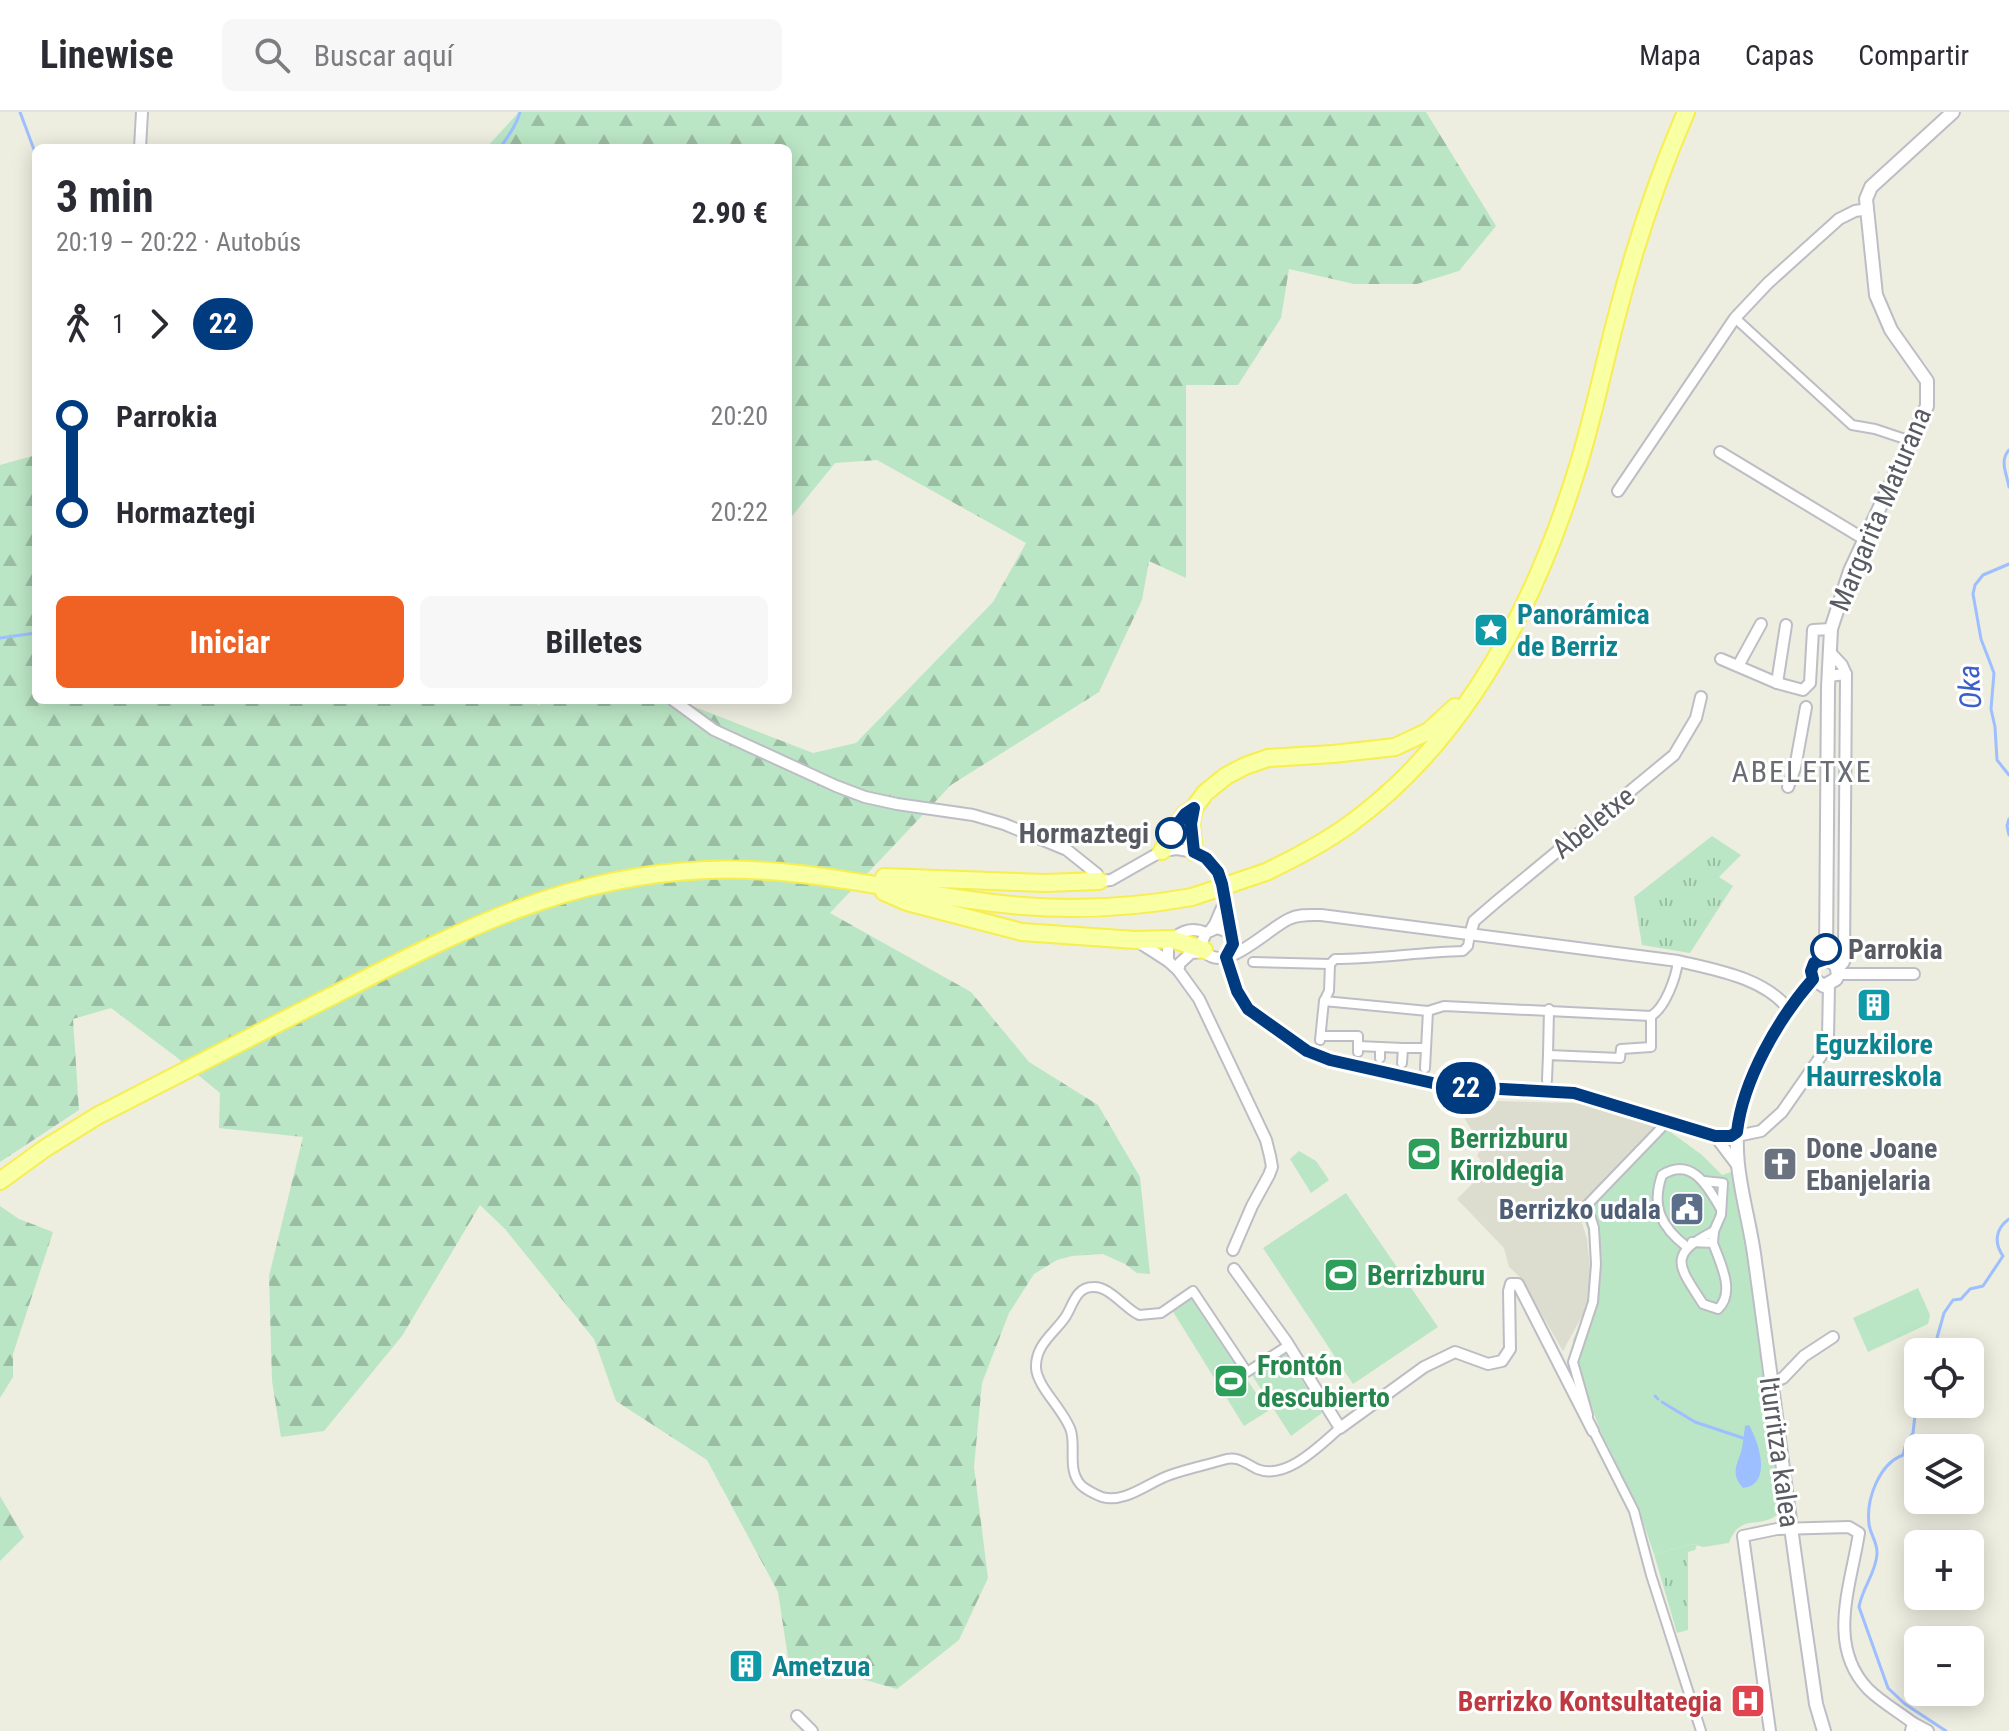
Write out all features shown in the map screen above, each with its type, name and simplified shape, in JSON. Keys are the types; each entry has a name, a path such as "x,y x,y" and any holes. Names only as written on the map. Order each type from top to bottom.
{"main road":[{"path":"823,876 973,900 1070,909 1119,908 1192,897 1266,872 1329,838 1398,784 1439,742 1493,664 1527,598 1557,529 1578,466 1647,213 1686,112"},
{"path":"1162,851 1185,814 1217,783 1257,761 1395,747 1413,741 1444,719 1475,679 1493,664"},
{"path":"1194,808 1191,824 1194,852"},
{"path":"0,1181 97,1116 450,936 505,912 597,884 651,874 706,870 1045,883 1099,881"},
{"path":"860,882 907,902 1022,932 1206,942"}],"street":[{"path":"140,144 142,112"},
{"path":"1618,491 1735,318 1768,283 1839,219 1868,209 1866,199 1871,187 1953,112"},
{"name":"Margarita Maturana","path":"1826,959 1831,629 1837,605 1864,539 1927,406 1927,381 1891,330 1876,295 1868,209"},
{"path":"1735,318 1852,425 1911,441"},
{"path":"1720,452 1864,539"},
{"path":"1738,666 1761,624"},
{"path":"1777,683 1786,625"},
{"path":"1721,659 1777,683 1803,690 1808,687 1813,630 1831,629"},
{"path":"1829,651 1846,674 1844,962 1834,982 1829,985 1820,985 1813,979 1811,971 1814,963 1826,959 1834,962 1838,971"},
{"path":"1828,676 1846,674"},
{"name":"Abeletxe","path":"1470,935 1474,921 1674,755 1696,718 1701,697"},
{"path":"678,704 714,730 865,797 973,815 1067,850 1097,874 1099,881 1111,880 1162,851 1177,849 1206,858 1218,872 1232,937 1235,986 1248,1009 1307,1051 1330,1060 1446,1086 1574,1093 1715,1136 1731,1136 1761,1131 1782,1112 1821,1056 1828,1038 1829,985"},
{"path":"1788,787 1795,768 1806,707"},
{"path":"1224,903 1206,942 1213,959 1232,954 1291,918 1303,915 1678,961 1724,973 1771,991 1799,995"},
{"path":"1178,970 1180,963 1222,929 1232,937"},
{"path":"1426,1048 1358,1049 1358,1036 1321,1038 1330,964 1335,959 1463,951 1468,946 1470,935"},
{"path":"1168,961 1168,946 1172,939"},
{"path":"1135,940 1178,970 1199,999 1266,1140 1272,1167 1233,1250"},
{"path":"1324,1001 1428,1011 1444,1006 1651,1016 1659,1011 1678,961"},
{"path":"1253,962 1330,964"},
{"path":"1838,971 1914,974"},
{"name":"Iturritza kalea","path":"1813,979 1799,995 1756,1065 1745,1092 1737,1134 1738,1169 1752,1236 1816,1704 1824,1731"},
{"path":"1771,991 1790,1011"},
{"path":"1547,1080 1549,1009"},
{"path":"1425,1068 1428,1011"},
{"path":"1548,1055 1620,1058 1621,1049 1651,1047 1651,1016"},
{"path":"1380,1047 1380,1058"},
{"path":"1402,1063 1403,1048"},
{"path":"1593,1431 1573,1362 1593,1302 1596,1264 1594,1228 1587,1205 1668,1121"},
{"path":"1715,1136 1738,1169"},
{"path":"1713,1243 1690,1244 1672,1236 1657,1209 1656,1191 1662,1175 1679,1168 1704,1181 1723,1183 1713,1243 1727,1291 1725,1302 1718,1309 1703,1304 1681,1266 1682,1252 1690,1244 1714,1231"},
{"path":"1704,1181 1721,1209"},
{"path":"1234,1269 1289,1345 1340,1428"},
{"path":"1289,1345 1247,1372 1193,1291 1161,1313 1139,1315 1095,1286 1084,1289 1073,1300 1065,1317 1050,1331 1036,1368 1072,1433 1073,1469 1080,1484 1099,1496 1111,1499 1171,1475 1228,1458 1275,1472 1298,1460 1424,1367 1455,1352 1488,1364 1502,1361 1510,1349 1509,1291 1511,1284 1518,1284 1634,1511 1701,1731"},
{"path":"1771,1383 1783,1378 1804,1356 1833,1337"},
{"path":"1770,1731 1743,1536 1791,1529 1849,1527 1859,1533 1844,1611 1848,1661 1870,1691 1912,1727 1928,1731"},
{"path":"797,1716 812,1731"}],"shaded area":[{"path":"1462,1100 1574,1103 1609,1108 1660,1123 1578,1210 1587,1239 1592,1290 1588,1305 1563,1351 1520,1277 1509,1267 1504,1248 1457,1199 1482,1174 1475,1167 1481,1160 1477,1156 1482,1147 1457,1106"}],"green space":[{"path":"519,112 1426,112 1496,226 1459,271 1417,284 1354,284 1289,269 1281,318 1238,385 1186,385 1186,578 1149,561 1142,600 1099,692 951,785 830,913 971,992 1029,1062 1098,1105 1140,1177 1150,1274 1137,1273 1103,1254 1057,1260 1034,1274 1009,1313 982,1383 974,1467 988,1578 959,1640 897,1689 788,1658 778,1592 707,1460 616,1401 594,1339 505,1229 480,1205 402,1336 324,1431 281,1437 272,1381 269,1276 303,1137 219,1128 220,1093 111,1008 73,1019 79,1110 0,1162 0,465 32,456 32,704 687,704 813,753 856,743 993,602 1026,543 877,460 835,463 792,516 792,144 490,144"},
{"path":"1712,836 1741,855 1719,877 1733,886 1690,953 1642,945 1634,897"},
{"path":"1665,1128 1702,1155 1722,1175 1731,1172 1742,1214 1781,1512 1765,1521 1739,1527 1729,1543 1703,1547 1694,1544 1654,1554 1638,1507 1600,1430 1581,1377 1573,1340 1589,1306 1592,1265 1588,1230 1580,1209"},
{"path":"1299,1151 1316,1161 1329,1180 1311,1193 1290,1159"},
{"name":"Berrizburu","path":"1346,1193 1438,1327 1353,1384 1263,1248"},
{"path":"0,1206 19,1219 53,1232 13,1354 13,1377 0,1398"},
{"path":"1918,1288 1930,1315 1928,1324 1868,1352 1853,1318"},
{"name":"Frontón descubierto","path":"1192,1297 1268,1411 1244,1426 1172,1310"},
{"path":"1285,1353 1322,1413 1291,1436 1252,1375"},
{"path":"0,1496 24,1537 0,1561"},
{"path":"1697,1545 1695,1550 1688,1552 1688,1630 1677,1633 1654,1554"}],"water":[{"path":"1749,1425 1759,1452 1761,1471 1752,1485 1743,1488 1736,1470 1745,1426"}],"waterway":[{"path":"20,112 32,144"},
{"path":"503,144 520,112"},
{"name":"Oka","path":"2009,450 2004,463 2009,487"},
{"name":"Oka","path":"2009,564 1983,575 1975,585 1973,594 1981,639 1994,673 1991,709 1997,760 2009,775"},
{"path":"0,638 32,634"},
{"name":"Oka","path":"2009,819 2009,835"},
{"name":"Oka","path":"1937,1338 1944,1313 1953,1300 1961,1299 1970,1289 1983,1286 2003,1256 1997,1236 2009,1219"},
{"path":"1655,1396 1658,1399"},
{"path":"1662,1402 1695,1422 1743,1438"},
{"name":"Oka","path":"1915,1418 1913,1433 1903,1455 1887,1466 1872,1494 1869,1524 1877,1554 1859,1607 1888,1688 1905,1704 1946,1731"}],"bus line":[{"name":"22","path":"1171,833 1185,814 1194,808 1191,824 1194,852 1206,858 1218,872 1222,884 1233,944 1226,957 1237,991 1248,1009 1307,1051 1330,1060 1446,1086 1574,1093 1715,1136 1731,1136 1737,1132 1739,1112 1756,1065 1799,995 1813,979 1811,971 1814,963 1826,959 1826,949"}],"place":[{"name":"Panorámica de Berriz","path":"1491,630"},
{"name":"Hormaztegi","path":"1171,833"},
{"name":"Parrokia","path":"1826,949"},
{"name":"Eguzkilore Haurreskola","path":"1874,1005"},
{"name":"Berrizburu Kiroldegia","path":"1424,1154"},
{"name":"Done Joane Ebanjelaria","path":"1780,1164"},
{"name":"Berrizko udala","path":"1687,1209"},
{"name":"Berrizburu","path":"1341,1275"},
{"name":"Frontón descubierto","path":"1231,1381"},
{"name":"Ametzua","path":"746,1666"},
{"name":"Berrizko Kontsultategia","path":"1748,1701"}],"district":[{"name":"ABELETXE","path":"1802,772"}]}
